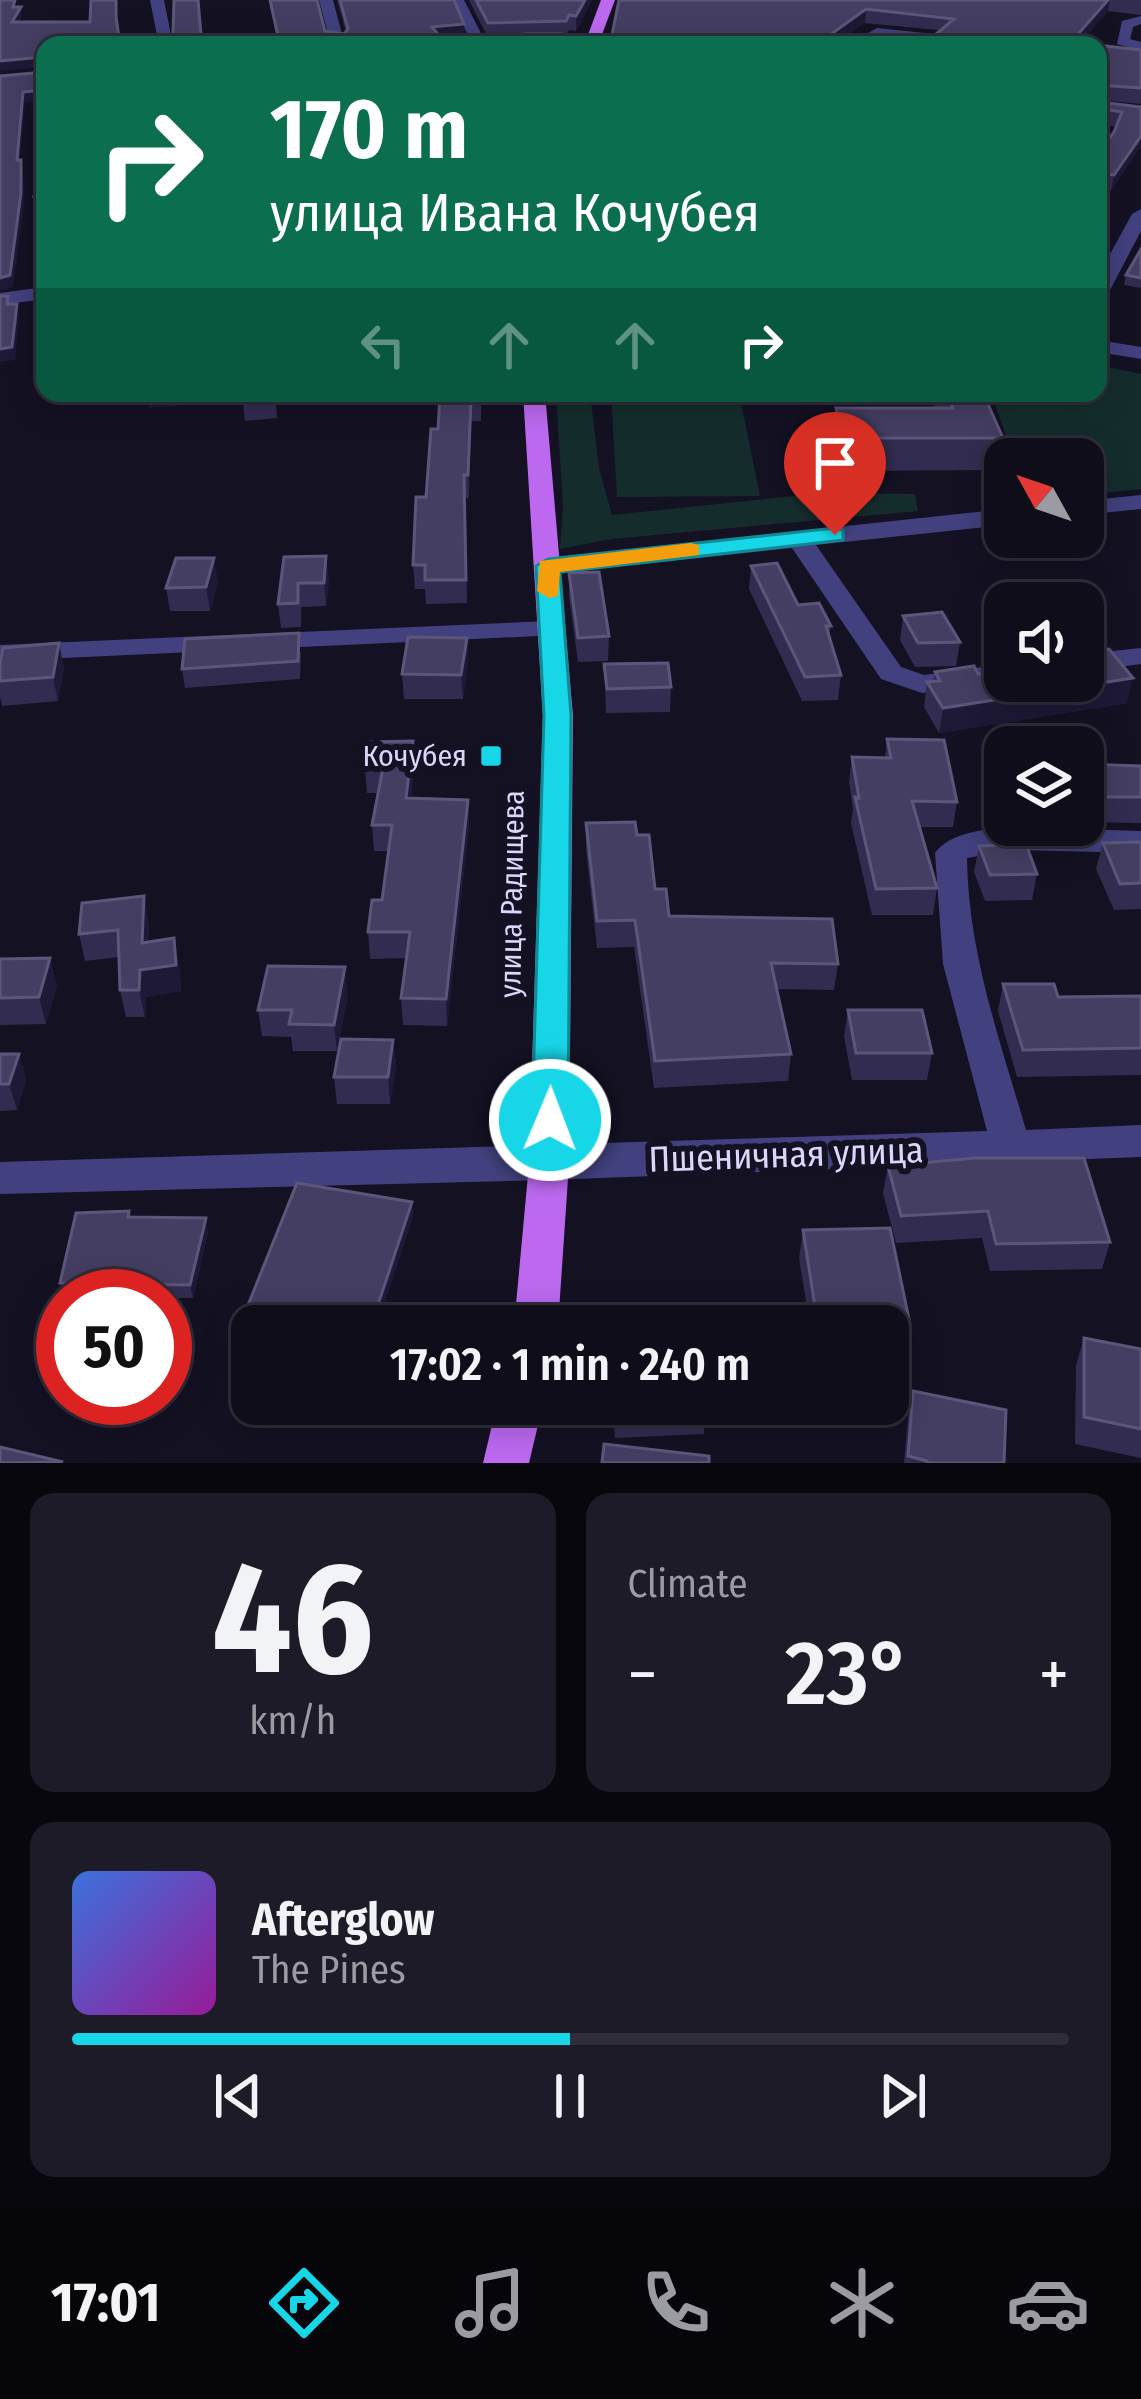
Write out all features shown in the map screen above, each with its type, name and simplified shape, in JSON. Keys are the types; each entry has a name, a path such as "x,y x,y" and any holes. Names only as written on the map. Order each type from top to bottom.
{"main road":[{"path":"596,36 608,0"},
{"name":"улица Радищева","path":"535,402 558,716 549,1164 538,1305"},
{"path":"506,1463 515,1425"}],"street":[{"path":"157,0 164,36"},
{"path":"326,0 336,36"},
{"path":"457,0 475,36"},
{"path":"1141,20 1127,24 1122,41 1141,47"},
{"path":"870,36 877,32 916,36"},
{"path":"1107,277 1141,214"},
{"path":"0,299 36,294"},
{"path":"1107,347 1141,353"},
{"path":"1104,506 1141,502"},
{"path":"548,566 984,519"},
{"path":"799,538 891,673 922,684 984,676"},
{"path":"0,653 550,629"},
{"path":"1104,660 1141,656"},
{"path":"1011,1144 960,954 952,913 951,853 965,845 992,842 1141,842"},
{"name":"Пшеничная улица","path":"0,1178 549,1164 1141,1141"}],"green space":[{"path":"1107,367 1141,374 1141,489 1104,493 1104,438 1007,438 994,402 1107,402"},
{"path":"557,402 591,402 599,468 612,515 823,493 915,494 918,511 611,539 560,549 563,506"},
{"path":"612,402 741,402 760,496 617,497"}],"building":[{"path":"0,0 15,0 13,7 21,7 12,22 90,22 91,0 116,0 119,36 36,36 36,58 0,61"},
{"path":"174,0 198,0 201,35 207,36 173,33"},
{"path":"270,0 317,0 325,31 344,34 348,29 340,0 454,0 464,24 432,27 440,36 278,36"},
{"path":"476,0 585,0 576,16 569,15 566,21 488,23"},
{"path":"619,0 1108,0 1076,36 934,36 954,19 866,9 828,36 612,36"},
{"path":"1107,46 1141,50 1141,88 1107,86"},
{"path":"36,73 36,91 23,92 17,160 21,160 21,193 10,275 0,278 0,76"},
{"path":"1107,103 1141,107 1141,136 1114,175 1107,174 1107,142 1122,112 1107,110"},
{"path":"1141,249 1141,278 1126,275"},
{"path":"0,296 8,296 7,304 17,304 12,347 0,349"},
{"path":"440,402 471,402 468,475 464,475 466,580 425,580 425,565 413,565 416,497 426,497 431,429 438,429"},
{"path":"951,402 987,402 1003,438 844,438 836,408 953,408"},
{"path":"326,556 324,583 298,583 298,603 278,604 284,557"},
{"path":"176,558 214,558 206,587 166,588"},
{"path":"777,563 798,605 819,603 831,626 826,626 841,675 805,677 751,566"},
{"path":"599,572 609,636 578,638 569,573"},
{"path":"942,612 960,642 918,643 903,616"},
{"path":"299,633 298,661 182,669 185,639"},
{"path":"408,637 467,638 461,675 402,674"},
{"path":"59,643 53,677 0,681 3,648"},
{"path":"1104,649 1109,649 1133,678 1104,683"},
{"path":"668,663 671,687 607,689 604,664"},
{"path":"974,666 978,674 984,673 984,702 943,708 927,682 940,681 935,672"},
{"path":"887,739 944,740 957,802 912,801 937,888 876,889 855,797 859,798 852,757 891,758"},
{"path":"413,741 406,798 468,800 446,999 401,998 410,932 368,932 372,900 382,900 392,825 372,825 383,768 365,768 369,742"},
{"path":"1104,765 1141,766 1141,797 1104,797"},
{"path":"635,822 637,835 649,835 655,889 666,889 669,916 832,919 838,964 771,963 791,1054 655,1061 635,920 597,921 586,823"},
{"path":"1141,842 1141,883 1120,884 1104,843"},
{"path":"979,846 1027,846 1037,874 990,875"},
{"path":"144,896 142,943 174,938 176,965 140,970 139,990 120,990 118,930 79,934 82,903"},
{"path":"50,958 39,997 0,998 0,959"},
{"path":"268,966 345,967 334,1025 289,1024 292,1010 258,1010"},
{"path":"1003,984 1054,984 1058,997 1141,996 1141,1048 1023,1050"},
{"path":"848,1010 922,1010 932,1053 856,1053"},
{"path":"341,1039 393,1040 388,1077 334,1077"},
{"path":"0,1054 19,1054 9,1084 0,1084"},
{"path":"975,1158 1084,1158 1110,1242 996,1244 988,1211 901,1216 888,1166"},
{"path":"297,1183 412,1202 378,1305 248,1305"},
{"path":"129,1211 128,1217 206,1218 192,1277 192,1269 63,1269 76,1213"},
{"path":"890,1228 906,1305 815,1305 803,1230"},
{"path":"1084,1338 1141,1349 1141,1429 1084,1417"},
{"path":"913,1391 1006,1410 1004,1463 927,1463 908,1456"},
{"path":"604,1444 709,1456 709,1463 602,1463"},
{"path":"0,1447 63,1462 0,1463"}],"slow traffic":[{"path":"549,591 548,566 691,550"}],"place":[{"name":"Кочубея","path":"491,756"}],"route":[{"path":"550,1120 558,716 548,566 835,535"}]}
